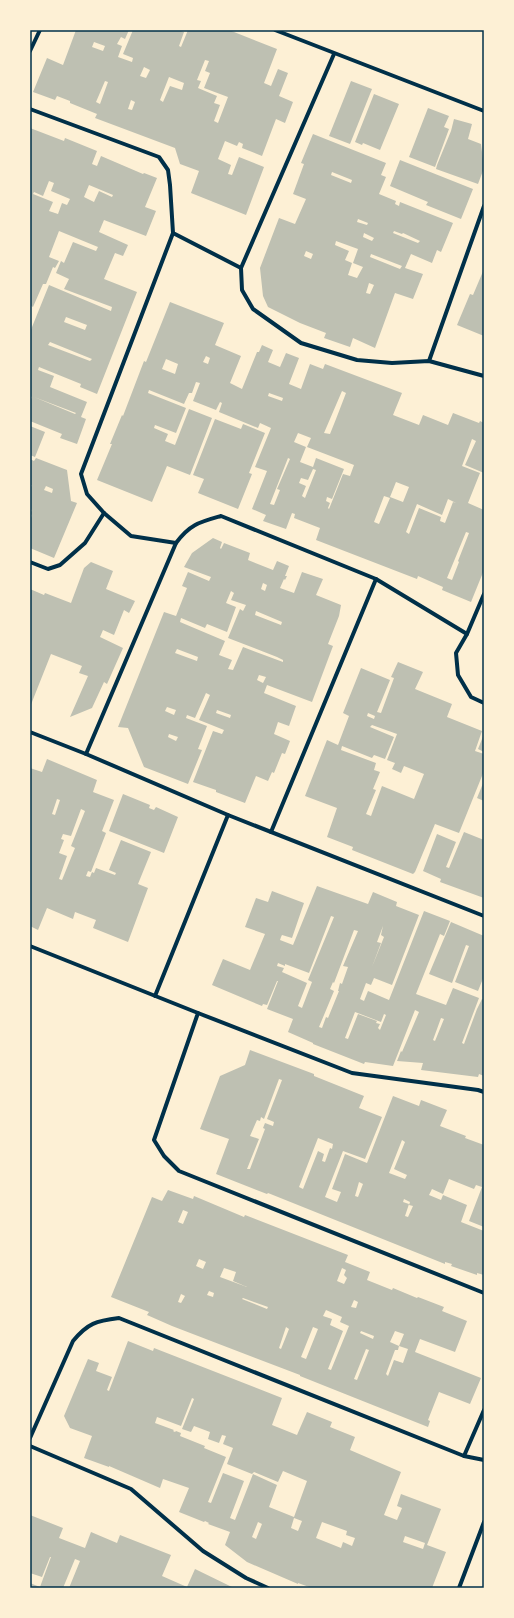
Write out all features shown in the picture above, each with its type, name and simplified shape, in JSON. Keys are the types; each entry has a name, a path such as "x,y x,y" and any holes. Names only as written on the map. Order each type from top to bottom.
{"street":[{"path":"30,51 40,30"},
{"path":"275,30 484,111"},
{"path":"334,54 241,268 242,290 253,309 301,342 357,360 392,363 429,361 484,376"},
{"path":"30,109 159,157 168,170 173,233 81,474 87,494 104,513 131,536 176,543"},
{"path":"429,361 484,206"},
{"path":"173,233 241,268"},
{"path":"30,562 48,569 60,565 85,543 104,513"},
{"path":"86,754 176,543 184,532 199,522 221,516 376,579 467,634"},
{"path":"271,832 376,579"},
{"path":"484,594 467,634 456,653 458,675 470,697 484,703"},
{"path":"30,732 86,754 228,815 484,916"},
{"path":"155,996 228,815"},
{"path":"30,946 352,1073 484,1092"},
{"path":"198,1013 154,1140 164,1156 179,1171 484,1293"},
{"path":"30,1438 73,1341 83,1329 97,1320 119,1318 464,1456 484,1460"},
{"path":"464,1456 484,1410"},
{"path":"30,1446 131,1489 203,1551 246,1578 268,1588"},
{"path":"459,1588 484,1522"}],"building":[{"path":"76,30 129,30 125,39 121,37 117,44 122,46 118,57 132,62 133,58 123,54 133,30 178,30 184,32 179,46 181,47 188,30 229,30 277,49 264,83 271,86 278,69 288,73 279,96 293,102 285,123 276,119 262,156 242,148 243,144 239,142 237,146 225,141 218,159 231,165 228,174 232,175 239,157 264,167 246,215 191,193 199,171 180,164 175,148 95,118 97,114 70,103 70,101 57,96 55,100 33,92 47,58 63,65","holes":["94,42 105,46 103,51 92,47","205,60 209,61 205,71 210,73 204,88 228,97 218,123 214,121 220,105 214,103 217,96 198,88 201,81 197,80","144,67 150,70 146,78 140,76","169,77 184,83 182,90 170,86 163,102 160,100","105,81 108,82 100,104 96,102","131,100 135,102 132,110 128,109"]},
{"path":"351,81 372,89 350,144 329,136"},
{"path":"374,94 399,104 380,150 363,143 362,145 355,142"},
{"path":"428,108 449,116 444,127 449,129 435,167 409,157"},
{"path":"454,119 472,124 468,139 481,144 484,168 478,184 436,169 451,131"},
{"path":"30,128 64,141 65,138 97,151 92,164 97,166 101,156 143,174 144,173 157,178 145,207 156,211 146,236 104,220 99,232 128,245 123,256 115,253 104,279 137,292 97,394 80,387 81,384 39,367 38,370 54,376 50,387 87,402 81,417 86,419 77,444 60,438 62,434 30,421 30,402 32,397 30,396 30,332 49,285 111,311 112,307 64,289 69,279 56,273 61,261 64,263 73,242 96,251 98,247 59,231 49,257 59,261 55,268 53,267 46,284 43,284 33,307 30,305","holes":["49,181 54,183 51,191 70,199 67,205 62,203 58,214 49,211 53,202 33,194 34,192 43,196","89,185 113,195 112,197 99,191 94,202 84,197","66,317 87,325 85,330 64,322","50,342 92,359 90,361 48,345","34,397 76,413 75,414"]},
{"path":"313,134 386,163 381,175 386,177 379,194 396,201 395,204 399,206 400,202 453,223 441,252 437,250 432,263 411,254 405,268 423,274 413,299 395,293 375,348 353,338 350,347 324,338 326,333 300,323 268,307 263,296 260,268 279,218 295,224 306,199 293,194 304,164 301,163","holes":["332,172 352,180 351,183 331,175","358,219 368,223 367,225 357,222","394,231 403,233 420,241 418,243 393,233","364,233 374,238 372,241 363,237","336,241 358,249 353,263 363,267 357,278 348,275 352,263 345,260 349,251 335,245","306,251 313,254 311,259 304,256","371,254 402,266 400,269 370,257","369,283 374,285 370,294 366,293"]},
{"path":"400,160 473,189 461,219 426,205 428,202 390,186"},
{"path":"484,269 484,336 457,325 470,294 473,295"},
{"path":"170,302 224,323 215,345 241,356 230,383 242,389 257,352 259,352 262,345 273,350 268,362 280,367 286,353 299,358 289,384 301,389 310,364 323,369 325,364 402,393 393,415 419,425 423,415 448,425 453,413 479,423 480,421 484,423 484,473 465,465 476,441 472,439 462,466 480,473 468,503 484,510 484,570 471,602 442,590 443,587 418,576 417,579 316,540 320,528 294,518 295,514 292,513 286,529 263,521 266,515 252,509 267,471 255,467 271,428 260,423 258,428 219,412 222,403 220,402 216,410 193,401 200,383 196,382 192,393 189,393 184,404 149,390 148,393 186,408 176,433 155,425 154,428 168,434 165,441 175,445 189,409 212,418 190,475 167,466 152,502 97,480 144,361 146,362","holes":["206,356 210,358 208,364 203,362","166,359 178,364 175,374 162,369","342,391 346,393 330,434 324,433","269,393 283,398 282,401 268,396","298,433 311,438 307,447 354,465 350,476 343,474 329,509 330,503 326,501 327,497 332,499 344,469 316,458 313,467 300,462 306,447 294,442","288,458 290,459 277,489 280,490 274,505 270,504","313,469 316,470 305,498 302,496 306,486 299,483 301,478 308,480","396,482 409,487 403,502 390,497","384,496 390,498 379,524 374,522","448,499 456,503 453,502 445,523 440,521 441,517 419,508 409,534 406,532 417,504 442,515","466,532 469,533 458,561 459,562 452,580 447,578"]},
{"path":"215,419 241,429 243,424 265,433 249,473 252,474 238,509 198,493 204,479 193,475"},
{"path":"30,426 45,432 35,457 30,455"},
{"path":"36,458 67,470 71,501 77,503 54,558 30,548 30,521 32,515 30,514 32,510 30,509 30,489 32,485 30,485 30,459 34,461","holes":["46,486 53,489 52,493 44,490"]},
{"path":"213,538 222,542 221,549 224,543 250,553 248,560 273,570 277,561 289,566 285,576 287,576 280,588 294,593 302,572 323,579 316,595 341,605 339,616 328,644 333,646 312,702 267,685 264,693 296,706 289,726 278,722 274,734 290,741 285,754 282,753 274,773 272,772 268,781 256,776 245,803 193,782 213,731 222,734 224,730 199,720 210,695 206,693 195,718 187,715 186,718 207,726 198,749 202,750 188,784 144,767 128,728 118,727 164,612 176,616 187,588 182,586 188,572 209,581 211,577 184,567 192,553","holes":["263,583 267,585 265,591 261,589","231,591 234,593 231,600 246,605 243,611 240,609 228,638 277,657 283,660 283,662 243,647 233,670 228,669 232,660 219,655 225,641 180,622 181,618 205,628 207,624 227,632 236,607 226,603","256,611 282,622 281,625 255,615","177,649 198,657 197,661 175,653","259,675 266,677 263,683 257,680","167,707 176,710 174,715 165,711","217,710 231,715 230,718 216,713","169,734 178,737 176,741 168,737"]},
{"path":"91,562 113,571 106,589 135,601 129,613 124,610 114,635 103,630 100,637 123,648 107,684 104,682 92,708 70,717 88,676 79,673 82,666 51,654 30,707 30,589 71,603 84,568"},
{"path":"398,662 423,672 415,689 452,704 447,717 482,731 475,751 484,754 484,771 459,833 435,824 413,874 352,850 353,847 327,837 337,808 305,796 327,740 338,745 349,716 343,713 361,668 390,680 377,712 381,713 394,678 391,677","holes":["368,713 375,716 374,719 367,716","372,725 397,734 387,760 395,763 392,769 401,773 404,766 424,774 414,799 382,786 371,816 366,814 376,790 373,789 380,772 374,770 376,763 341,750 342,746 372,758 374,755 385,759 394,737 370,727"]},
{"path":"484,734 484,752 478,749"},
{"path":"47,759 97,780 93,792 114,800 102,831 106,833 91,872 88,871 86,876 90,877 96,868 115,875 116,873 109,870 121,840 151,852 138,884 148,888 128,942 93,928 96,920 75,912 73,919 47,908 38,930 30,926 30,768 42,772","holes":["57,799 60,800 55,815 52,814","81,809 85,811 71,846 75,848 62,880 59,879 67,856 59,853 64,840 61,839 63,834 71,836"]},
{"path":"484,781 484,801 477,798"},
{"path":"123,794 150,805 149,808 154,810 156,807 178,817 164,853 109,831"},
{"path":"464,832 484,840 484,898 440,882 441,879 423,871 437,834 456,842 446,867 449,868"},
{"path":"317,886 368,904 373,892 397,902 396,906 419,915 392,985 374,978 371,985 366,983 360,999 364,1001 368,991 389,1000 424,911 450,921 444,936 440,934 416,994 446,1005 453,988 479,998 462,1043 464,1044 477,1009 482,999 484,1000 484,1076 479,1074 478,1077 421,1070 423,1063 397,1061 419,1012 415,1010 393,1066 365,1062 364,1064 313,1044 288,1032 293,1019 267,1009 278,981 267,1005 263,1004 262,1006 212,985 223,959 250,970 265,934 245,927 256,898 268,902 272,891 304,903 292,938 282,935 280,940 293,945","holes":["331,916 334,917 308,980 312,982 302,1008 298,1006 307,983 282,972 284,968 277,966 278,963 285,966 285,964 309,973","383,926 381,935 384,937 372,967 381,943 377,942","354,930 358,931 343,966 348,967 342,984 340,983 339,991 328,1018 326,1017 322,1028 319,1027 334,991 330,989 333,982 334,983","355,1012 381,1022 384,1014 386,1015 380,1030 378,1028 380,1024 376,1023 377,1021 358,1014 348,1039 345,1038","441,1018 444,1019 435,1041 433,1040"]},
{"path":"451,922 484,936 484,976 478,991 455,982 469,946 466,945 452,983 429,974"},
{"path":"250,1050 314,1074 314,1076 364,1096 359,1108 382,1117 365,1159 343,1151 325,1197 337,1202 341,1192 332,1189 345,1154 367,1163 393,1096 419,1106 421,1100 447,1110 440,1126 484,1145 484,1227 469,1221 482,1187 476,1185 474,1189 449,1179 443,1194 432,1189 429,1195 441,1200 443,1195 467,1205 461,1222 484,1231 484,1275 477,1273 477,1275 451,1266 452,1264 445,1262 445,1264 268,1193 267,1194 216,1174 229,1139 200,1129 220,1076 245,1065","holes":["279,1079 282,1080 267,1119 274,1122 273,1126 265,1123 263,1128 265,1129 250,1169 247,1169 259,1139 250,1136 257,1120 260,1121 261,1117 264,1119","318,1138 333,1144 325,1162 322,1161 324,1154 318,1151 303,1189 299,1187","402,1140 405,1142 394,1169 407,1175 405,1179 389,1173","359,1182 363,1184 358,1197 355,1196","404,1199 410,1202 409,1205 413,1206 408,1217 405,1216 409,1204 403,1202"]},
{"path":"168,1190 193,1199 194,1196 244,1217 245,1215 348,1255 345,1262 370,1272 367,1280 444,1307 442,1311 467,1321 455,1352 420,1339 415,1352 481,1378 470,1404 439,1392 428,1420 430,1421 428,1427 300,1375 172,1326 147,1315 149,1312 111,1297 152,1197 162,1201","holes":["183,1210 188,1212 183,1224 178,1222","199,1259 206,1262 203,1269 196,1266","224,1268 236,1272 233,1281 247,1287 220,1277","342,1268 346,1270 344,1275 347,1278 344,1284 337,1281","209,1291 214,1293 213,1297 207,1295","181,1294 185,1296 181,1303 178,1302","243,1298 268,1307 267,1309 242,1299","354,1300 358,1302 356,1308 351,1307","326,1310 342,1317 340,1322 349,1326 331,1370 328,1369 343,1331 330,1325 332,1319 323,1316","286,1327 289,1329 281,1349 279,1348","313,1327 318,1329 306,1359 301,1357","361,1331 374,1336 373,1339 360,1333","395,1331 404,1334 399,1346 390,1342","399,1346 408,1349 403,1363 394,1360 388,1376 386,1374 395,1350 398,1350","366,1349 369,1350 357,1380 354,1379"]},
{"path":"128,1341 153,1351 154,1348 282,1398 272,1425 297,1435 307,1412 332,1422 330,1427 355,1437 350,1450 401,1472 384,1515 397,1520 402,1508 397,1506 401,1494 441,1509 427,1545 446,1552 432,1588 312,1588 298,1584 247,1562 225,1545 230,1532 179,1512 189,1488 163,1479 160,1488 109,1466 84,1458 92,1436 70,1428 64,1416 88,1359 99,1363 96,1371 112,1377 107,1390 109,1391","holes":["192,1398 194,1399 182,1429 191,1432 194,1426 210,1432 208,1439 219,1443 222,1435 226,1436 223,1444 233,1448 227,1464 252,1474 254,1472 278,1482 283,1471 307,1481 294,1517 269,1507 277,1485 253,1474 235,1520 230,1518 244,1481 223,1473 211,1503 208,1502 226,1457 204,1448 205,1446 180,1436 181,1433 175,1432 173,1431 174,1430 155,1423 157,1417 181,1426","294,1518 302,1521 298,1531 291,1528","258,1522 262,1524 256,1539 252,1537","322,1522 347,1531 346,1535 355,1538 352,1546 343,1542 341,1548 316,1538","405,1536 425,1543 423,1549 403,1542"]},
{"path":"30,1515 63,1528 59,1538 85,1548 91,1532 117,1543 120,1535 171,1555 162,1576 187,1587 195,1569 234,1588 69,1588 80,1561 75,1559 63,1588 30,1588 30,1583 40,1587 51,1557 42,1577 30,1573"}]}
